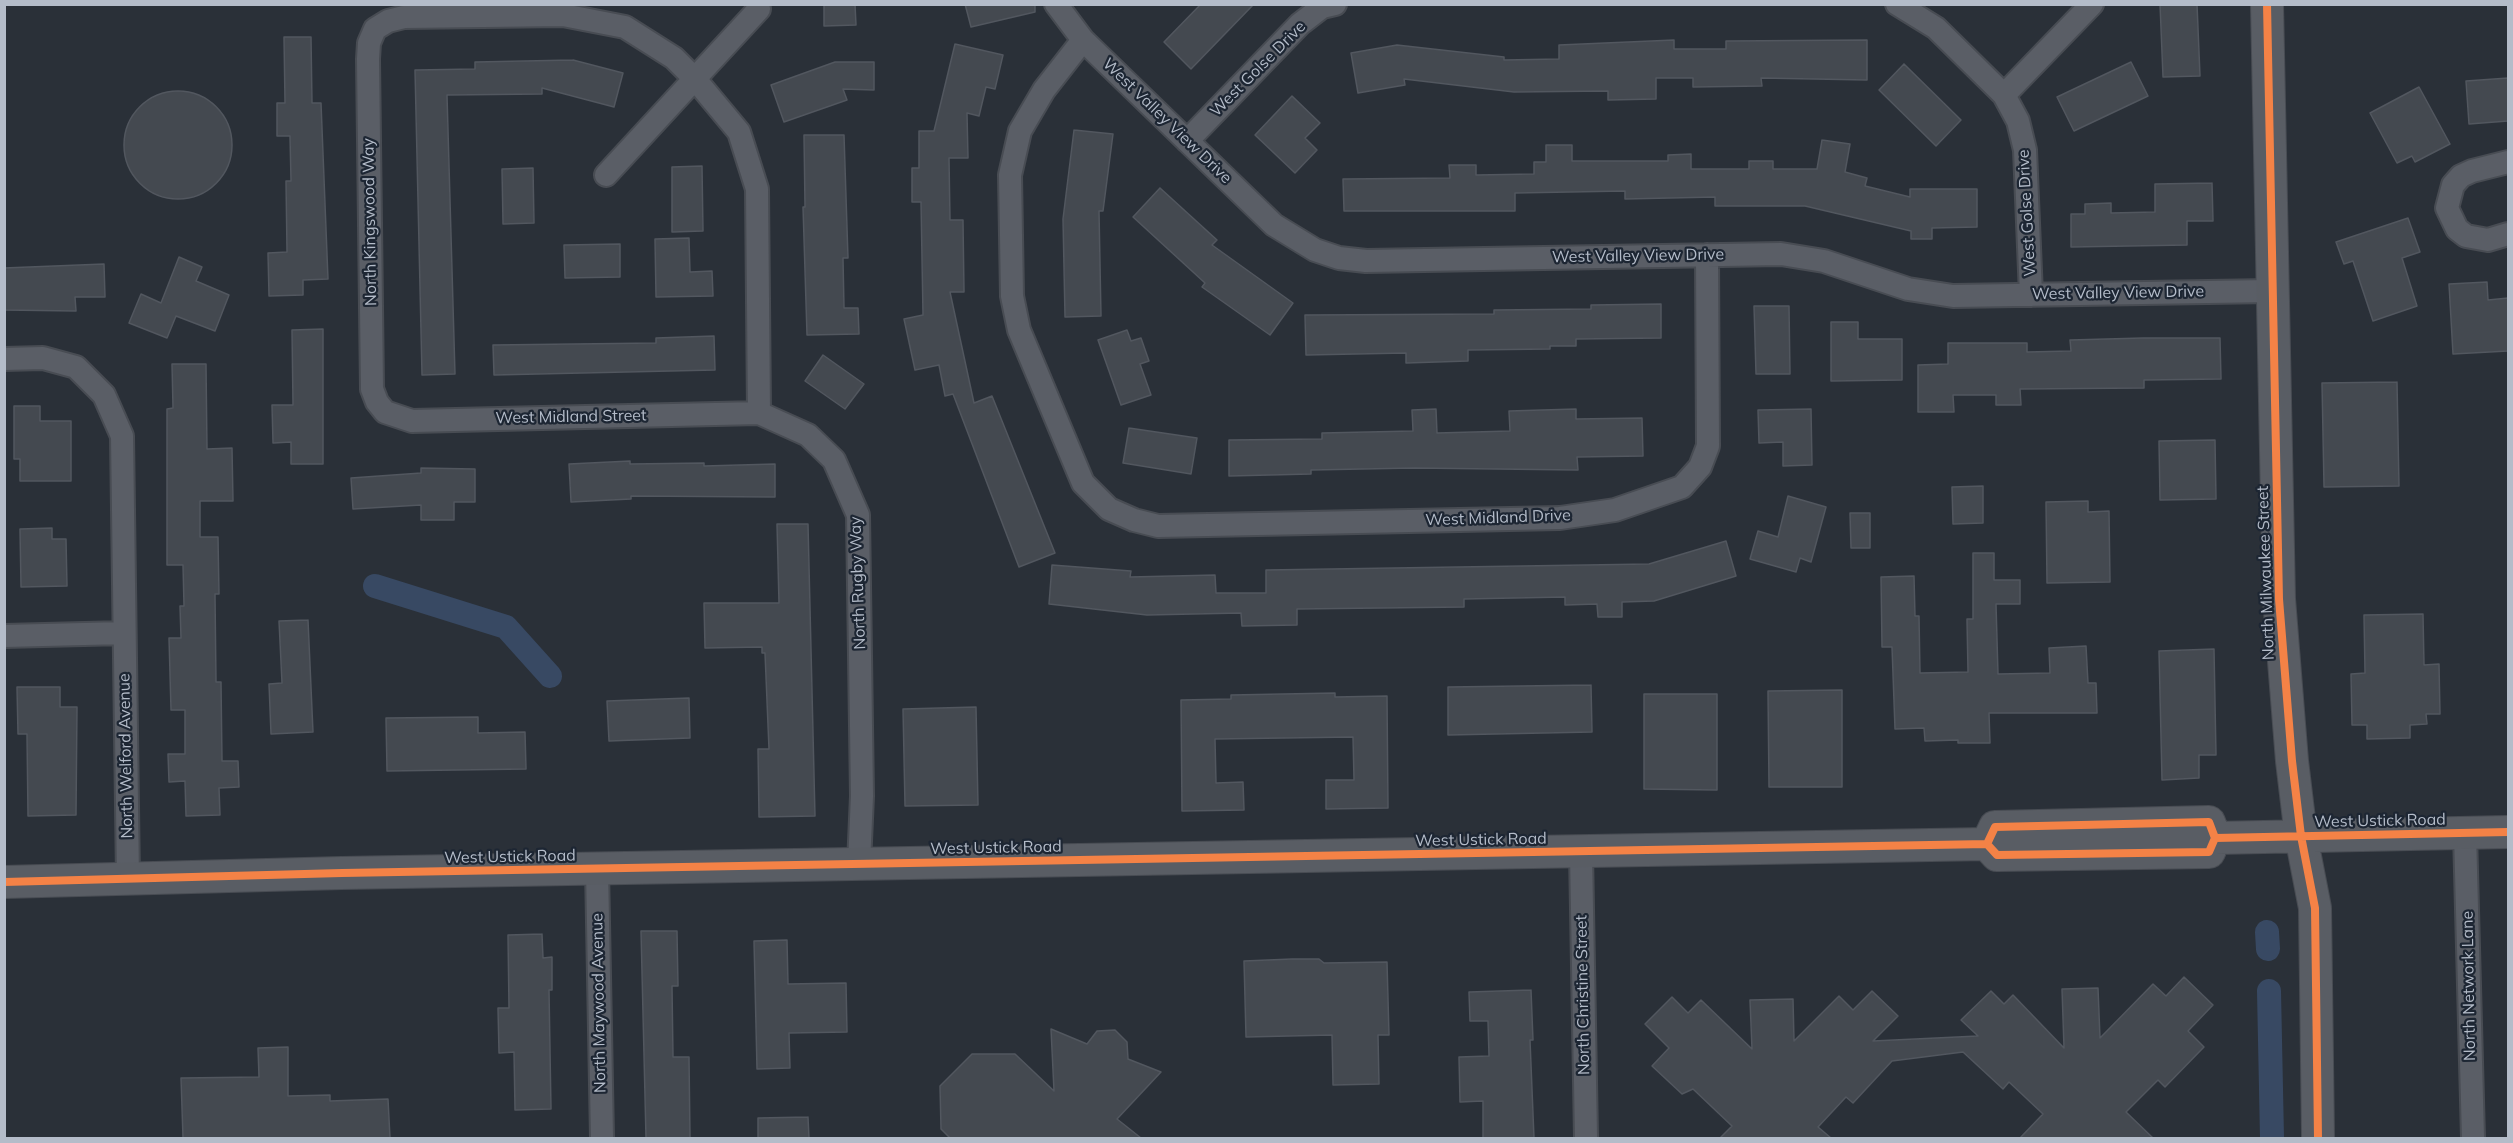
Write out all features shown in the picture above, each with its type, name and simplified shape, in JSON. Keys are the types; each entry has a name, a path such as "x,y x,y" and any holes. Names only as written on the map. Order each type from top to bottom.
{"main road":[{"name":"North Milwaukee Street","path":"2267,4 2279,599 2301,836 2315,908 2318,1138"},
{"name":"West Ustick Road","path":"4,882 597,868 1987,844 1997,855 2209,852 2215,838 2508,832"}],"street":[{"name":"West Valley View Drive","path":"1056,4 1083,40 1274,225 1314,250 1339,258 1366,261 1781,254 1824,261 1908,289 1953,296 2271,291"},
{"name":"West Golse Drive","path":"1187,141 1300,24 1322,7 1335,4"},
{"name":"West Golse Drive","path":"1897,4 1936,28 2004,95 2018,121 2025,150 2031,295"},
{"path":"2004,95 2092,4"},
{"path":"606,175 759,9"},
{"name":"North Kingswood Way","path":"385,412 377,402 372,389 368,59 369,43 375,30 388,21 404,17 563,15 625,27 674,58 695,79"},
{"name":"West Midland Drive","path":"1083,40 1044,90 1020,131 1010,175 1012,296 1020,330 1083,483 1109,509 1158,526 1560,518 1616,510 1682,487 1700,467 1708,446 1707,255"},
{"path":"695,79 739,132 757,189 759,413"},
{"path":"2508,162 2461,176 2453,185 2447,208 2457,229 2466,236 2488,240 2508,234"},
{"name":"North Welford Avenue","path":"4,359 43,358 76,367 104,395 122,436 128,879"},
{"name":"West Midland Street","path":"385,412 412,421 759,413"},
{"name":"North Rugby Way","path":"759,413 808,435 834,460 858,515 862,796 860,864"},
{"path":"4,636 124,633"},
{"name":"North Network Lane","path":"2465,833 2473,1138"},
{"name":"North Christine Street","path":"1581,852 1586,1138"},
{"name":"North Maywood Avenue","path":"597,868 602,1138"}],"building":[{"path":"824,4 855,4 856,25 824,26"},
{"path":"965,4 1035,4 1035,12 971,27"},
{"path":"1201,4 1254,4 1191,69 1164,42"},
{"path":"2160,4 2197,4 2200,76 2163,77"},
{"path":"284,37 311,37 312,103 321,103 328,279 303,280 303,295 269,296 268,253 287,252 286,181 291,181 290,136 277,136 277,103 285,103"},
{"path":"1674,40 1674,49 1726,49 1726,41 1867,40 1867,80 1761,78 1762,86 1693,87 1693,78 1656,78 1656,99 1608,100 1608,91 1514,92 1404,79 1405,85 1358,93 1351,53 1397,45 1504,57 1504,60 1559,59 1559,45"},
{"path":"955,44 1003,55 995,89 986,87 979,116 967,113 968,158 949,158 950,220 963,220 964,292 950,292 974,403 992,396 1055,553 1019,567 953,394 945,396 939,365 915,370 904,319 923,315 921,202 912,202 912,168 919,168 919,131 934,131"},
{"path":"573,60 623,73 614,107 542,88 542,94 447,95 455,374 422,375 415,70 475,69 475,62"},
{"path":"835,62 874,62 874,90 843,89 847,100 784,122 771,85"},
{"path":"2131,62 2148,96 2074,131 2057,97"},
{"path":"1904,64 1961,120 1936,146 1879,90"},
{"path":"2508,78 2508,121 2469,124 2466,81"},
{"path":"2419,87 2450,144 2415,162 2412,156 2397,163 2370,113"},
{"path":"178,91 199,95 216,107 228,124 232,145 228,166 216,183 199,195 178,199 157,195 140,183 128,166 124,145 128,124 140,107 157,95"},
{"path":"1292,96 1320,123 1305,138 1317,150 1295,173 1255,135"},
{"path":"1074,130 1113,134 1103,211 1099,211 1101,316 1065,317 1063,219"},
{"path":"804,135 844,135 848,258 843,258 844,308 858,308 859,334 807,335 803,207 805,207"},
{"path":"1822,140 1850,144 1845,172 1867,178 1865,186 1910,197 1910,189 1977,189 1977,227 1932,228 1932,239 1911,239 1911,231 1805,206 1715,206 1715,197 1625,199 1625,191 1515,193 1515,211 1344,211 1343,179 1450,178 1449,165 1476,165 1476,175 1534,174 1534,162 1546,162 1546,145 1572,145 1572,161 1668,161 1668,155 1691,154 1691,169 1749,169 1749,161 1773,161 1773,169 1817,169"},
{"path":"702,166 703,231 672,232 672,167"},
{"path":"533,168 534,223 503,224 502,169"},
{"path":"2212,183 2213,221 2187,221 2187,245 2071,247 2071,214 2085,214 2085,204 2111,203 2111,213 2155,212 2155,184"},
{"path":"1160,188 1217,240 1212,245 1293,303 1270,335 1202,287 1205,283 1133,217"},
{"path":"2408,218 2420,252 2402,258 2417,306 2373,321 2353,261 2344,264 2336,242"},
{"path":"689,238 690,272 712,271 713,296 656,297 655,239"},
{"path":"620,244 620,277 565,278 564,245"},
{"path":"179,257 202,267 196,281 229,295 215,331 176,316 167,338 129,323 141,294 161,303"},
{"path":"104,264 105,297 75,297 76,311 4,310 4,268"},
{"path":"2487,282 2488,300 2508,298 2508,351 2453,354 2449,284"},
{"path":"1661,304 1661,338 1576,339 1576,346 1550,346 1550,349 1468,350 1468,361 1406,363 1406,353 1306,355 1305,315 1494,314 1494,310 1591,309 1591,305"},
{"path":"1754,306 1789,306 1790,374 1756,374"},
{"path":"1831,322 1858,322 1858,339 1902,339 1902,380 1831,381"},
{"path":"323,329 323,464 291,464 291,442 273,443 272,405 293,405 292,330"},
{"path":"1127,330 1131,341 1141,338 1149,361 1140,364 1151,395 1121,405 1098,340"},
{"path":"714,336 715,370 494,375 493,345 656,343 656,338"},
{"path":"2220,338 2221,379 2144,380 2144,388 2020,389 2021,405 1996,405 1996,395 1953,395 1954,412 1918,412 1918,365 1948,364 1948,343 2027,343 2027,352 2071,351 2070,340"},
{"path":"823,355 864,384 845,409 805,381"},
{"path":"172,364 206,364 207,449 232,448 233,501 200,501 200,537 218,537 219,594 215,594 216,682 221,682 222,761 238,761 239,787 219,788 220,815 186,816 185,781 169,782 168,754 185,754 185,710 171,710 169,638 181,638 180,606 184,606 183,565 167,565 167,409 173,408"},
{"path":"2397,382 2399,486 2324,487 2322,383"},
{"path":"14,406 40,406 40,421 71,421 71,481 20,481 20,459 14,459"},
{"path":"1436,409 1437,433 1510,431 1509,411 1576,409 1576,419 1642,418 1643,456 1577,457 1578,470 1414,468 1311,470 1311,474 1229,476 1229,440 1322,439 1322,433 1413,431 1412,410"},
{"path":"1811,409 1812,465 1783,466 1783,442 1759,443 1758,410"},
{"path":"1129,428 1197,438 1191,474 1123,463"},
{"path":"2215,440 2216,499 2160,500 2159,441"},
{"path":"630,461 630,464 704,463 704,466 775,464 775,497 631,496 631,499 571,502 569,464"},
{"path":"421,468 475,469 475,502 454,502 454,520 421,520 421,505 353,509 351,478 421,473"},
{"path":"1983,486 1983,523 1953,524 1952,487"},
{"path":"1788,496 1826,507 1811,562 1800,558 1796,572 1750,559 1758,531 1778,537"},
{"path":"2088,501 2088,512 2109,511 2110,582 2047,583 2046,502"},
{"path":"1850,513 1870,513 1870,548 1851,548"},
{"path":"777,524 808,524 815,816 759,817 758,749 769,749 765,653 762,653 762,647 705,648 704,603 779,603"},
{"path":"52,528 52,539 66,539 67,586 21,587 20,529"},
{"path":"1726,541 1736,576 1654,601 1622,602 1622,617 1598,617 1597,604 1565,605 1565,597 1464,599 1464,607 1297,609 1297,625 1242,626 1241,613 1147,615 1049,604 1052,565 1131,571 1130,577 1215,575 1216,593 1266,593 1266,570 1649,564"},
{"path":"1973,553 1994,553 1994,580 2020,580 2020,604 1996,604 1998,674 2050,673 2049,648 2086,646 2088,683 2096,683 2097,713 1989,713 1990,743 1958,743 1958,740 1925,741 1924,728 1895,729 1892,647 1882,647 1881,577 1914,576 1915,616 1919,616 1920,673 1968,672 1967,619 1973,619"},
{"path":"2423,614 2424,665 2439,664 2440,714 2426,714 2427,724 2410,725 2410,738 2367,739 2367,725 2352,725 2351,674 2365,673 2364,615"},
{"path":"308,620 313,732 271,734 269,684 282,683 279,621"},
{"path":"2214,649 2216,755 2199,755 2199,778 2162,780 2159,651"},
{"path":"1591,685 1592,732 1448,735 1448,687"},
{"path":"17,687 60,687 60,707 77,707 76,815 28,816 27,734 18,734"},
{"path":"1842,690 1842,787 1769,787 1768,691"},
{"path":"1335,693 1335,697 1387,696 1388,808 1326,809 1326,780 1354,780 1353,737 1215,739 1216,783 1243,782 1244,810 1182,811 1181,700 1231,699 1231,695"},
{"path":"1644,694 1717,694 1717,790 1644,789"},
{"path":"689,698 690,738 609,741 607,701"},
{"path":"976,707 978,805 905,806 903,709"},
{"path":"478,717 478,733 525,732 526,769 387,771 386,718"},
{"path":"641,931 677,931 678,986 672,986 673,1057 689,1057 690,1138 646,1138"},
{"path":"542,934 543,958 552,957 552,990 549,990 551,1109 515,1110 514,1052 499,1053 498,1008 509,1008 508,935"},
{"path":"787,940 788,984 846,983 847,1032 789,1033 790,1068 757,1069 754,941"},
{"path":"1319,959 1324,963 1387,962 1389,1035 1378,1035 1379,1084 1333,1085 1332,1035 1246,1037 1244,961"},
{"path":"2184,977 2213,1005 2188,1031 2204,1047 2165,1087 2158,1080 2126,1112 2153,1138 2020,1138 2043,1114 2009,1082 2003,1089 1963,1052 1892,1061 1853,1103 1846,1097 1818,1127 1831,1138 1720,1138 1732,1126 1693,1089 1682,1094 1652,1066 1669,1048 1645,1024 1672,997 1688,1013 1701,1000 1752,1049 1750,1000 1793,999 1794,1041 1839,996 1853,1010 1872,991 1898,1016 1873,1041 1978,1036 1961,1020 1991,991 2004,1004 2013,995 2064,1048 2062,989 2098,988 2100,1038 2153,984 2166,996"},
{"path":"1531,990 1533,1040 1530,1040 1534,1138 1483,1138 1483,1101 1460,1102 1459,1057 1489,1056 1488,1021 1470,1021 1469,992"},
{"path":"1051,1029 1087,1044 1097,1031 1115,1030 1127,1042 1128,1059 1161,1072 1117,1119 1141,1138 950,1138 941,1129 940,1086 972,1054 1015,1054 1054,1091"},
{"path":"288,1047 288,1096 330,1095 330,1101 388,1099 390,1138 183,1138 181,1078 259,1077 258,1048"},
{"path":"808,1117 809,1138 758,1138 758,1118"}],"waterway":[{"path":"375,586 506,627 550,676"},
{"path":"2267,932 2268,949"},
{"path":"2269,991 2272,1138"}],"cycle path":[{"path":"2267,4 2279,599 2292,761 2301,836 2315,908 2318,1138"},
{"path":"4,882 342,873 1987,844 1997,855 2209,852 2215,838 2209,822 1995,827 1987,844"},
{"path":"2215,838 2508,832"}]}
